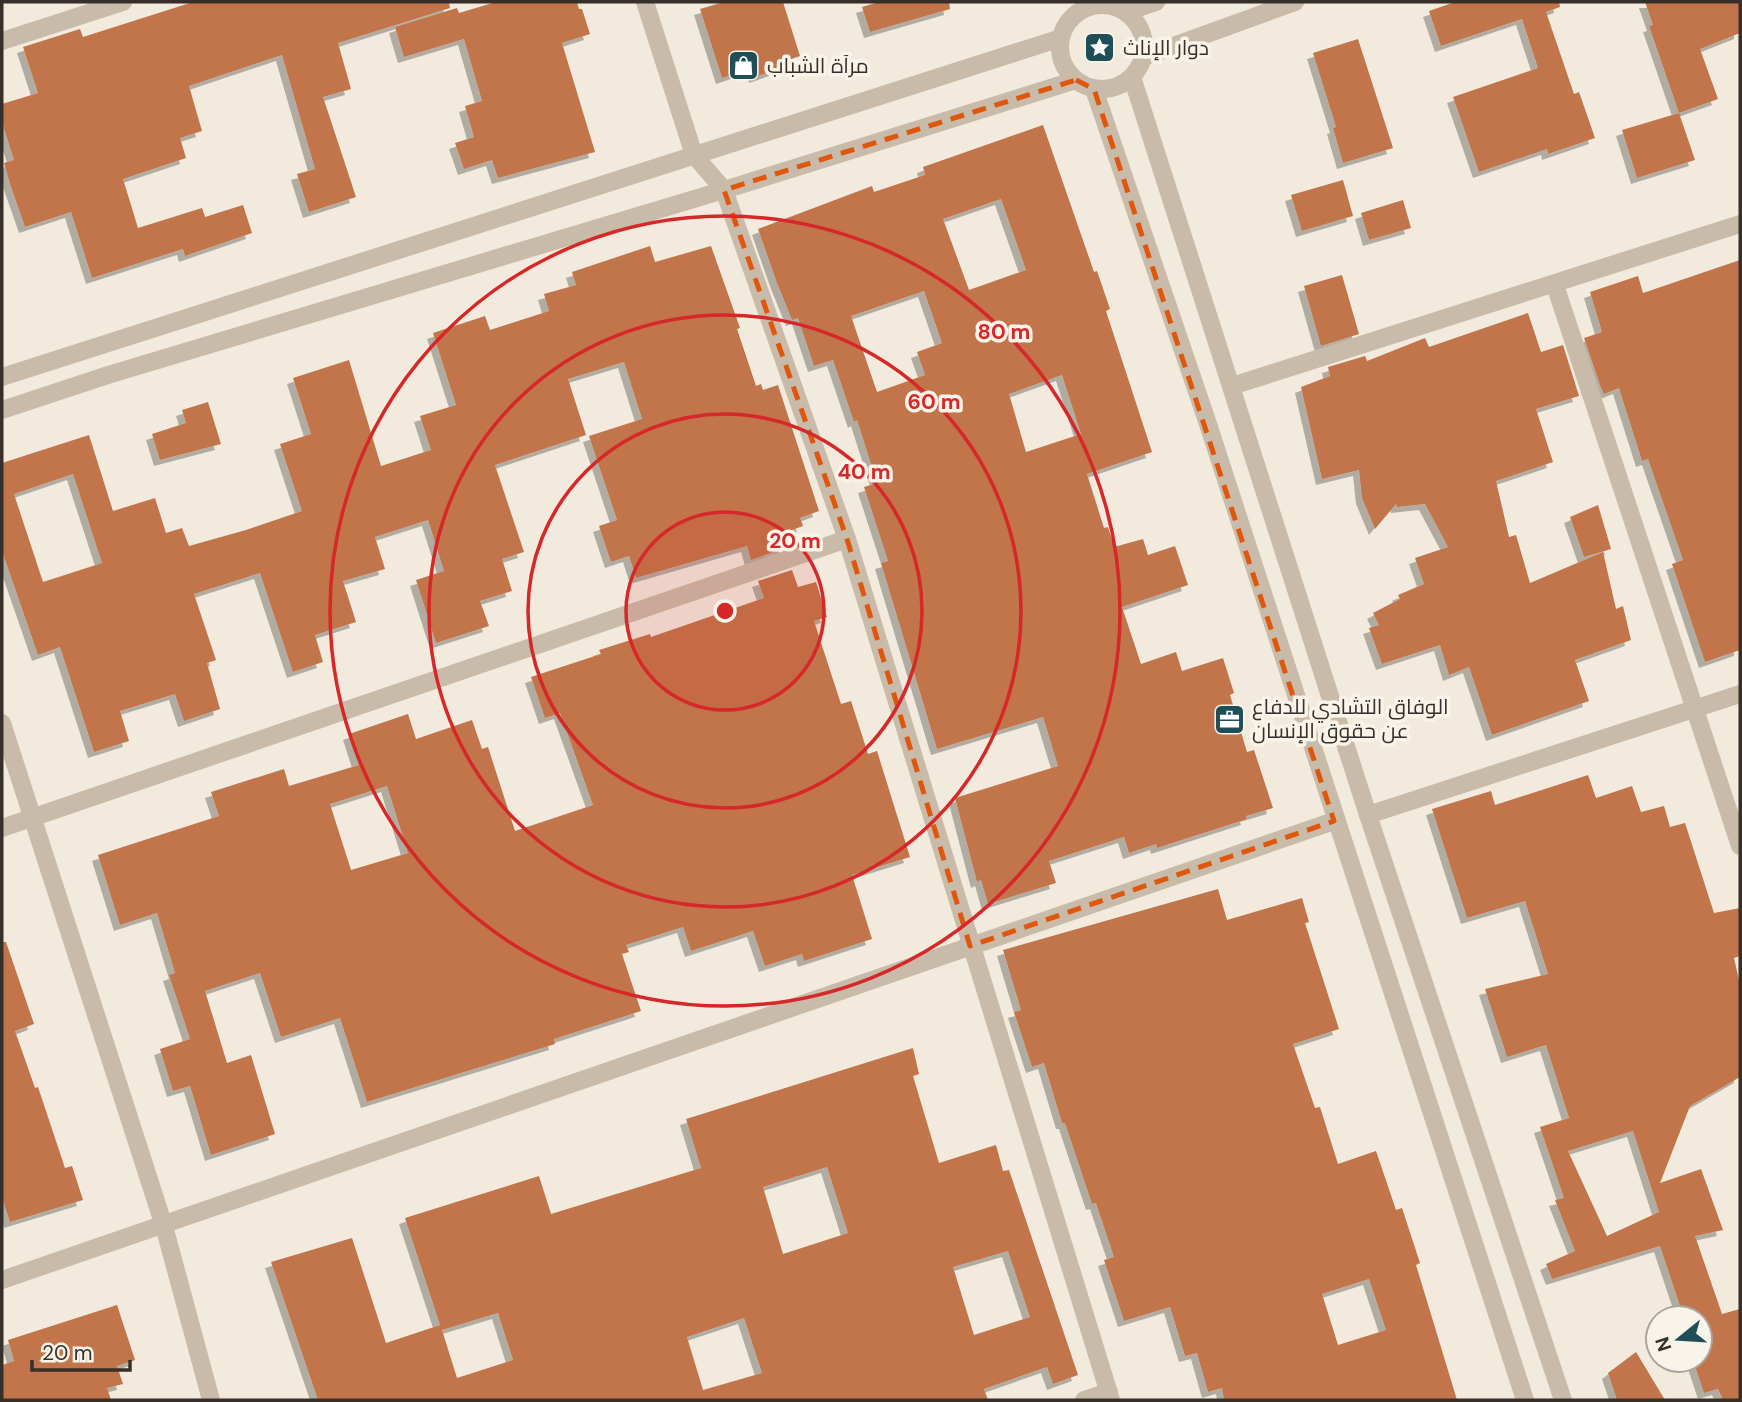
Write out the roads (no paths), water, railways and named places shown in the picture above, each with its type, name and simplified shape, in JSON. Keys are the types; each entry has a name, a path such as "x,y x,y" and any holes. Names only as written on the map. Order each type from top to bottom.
{"street":[{"path":"2,41 123,2"},
{"path":"645,2 694,155 724,190 847,539 1110,1396 1084,1400"},
{"path":"1126,12 1156,2"},
{"path":"1143,57 1295,2"},
{"path":"1108,3 1126,12 1142,32 1143,57 1132,77 1121,85 1094,89 1076,80 1063,61 1061,38 1069,10 1108,3"},
{"path":"2,377 1061,38"},
{"path":"1132,77 1368,815 1563,1400"},
{"path":"2,410 108,375 724,190 1076,80"},
{"path":"1094,89 1207,421 1334,821 1525,1400"},
{"path":"1232,386 1740,224"},
{"path":"1555,285 1740,846"},
{"path":"2,828 847,539"},
{"path":"1368,815 1740,694"},
{"path":"2,723 164,1226 211,1400"},
{"path":"2,1280 1334,821"}],"place":[{"name":"دوار الإناث","path":"1100,48"},
{"name":"مرآة الشباب","path":"744,66"},
{"name":"الوفاق التشادي للدفاع عن حقوق الإنسان","path":"1229,719"}]}
